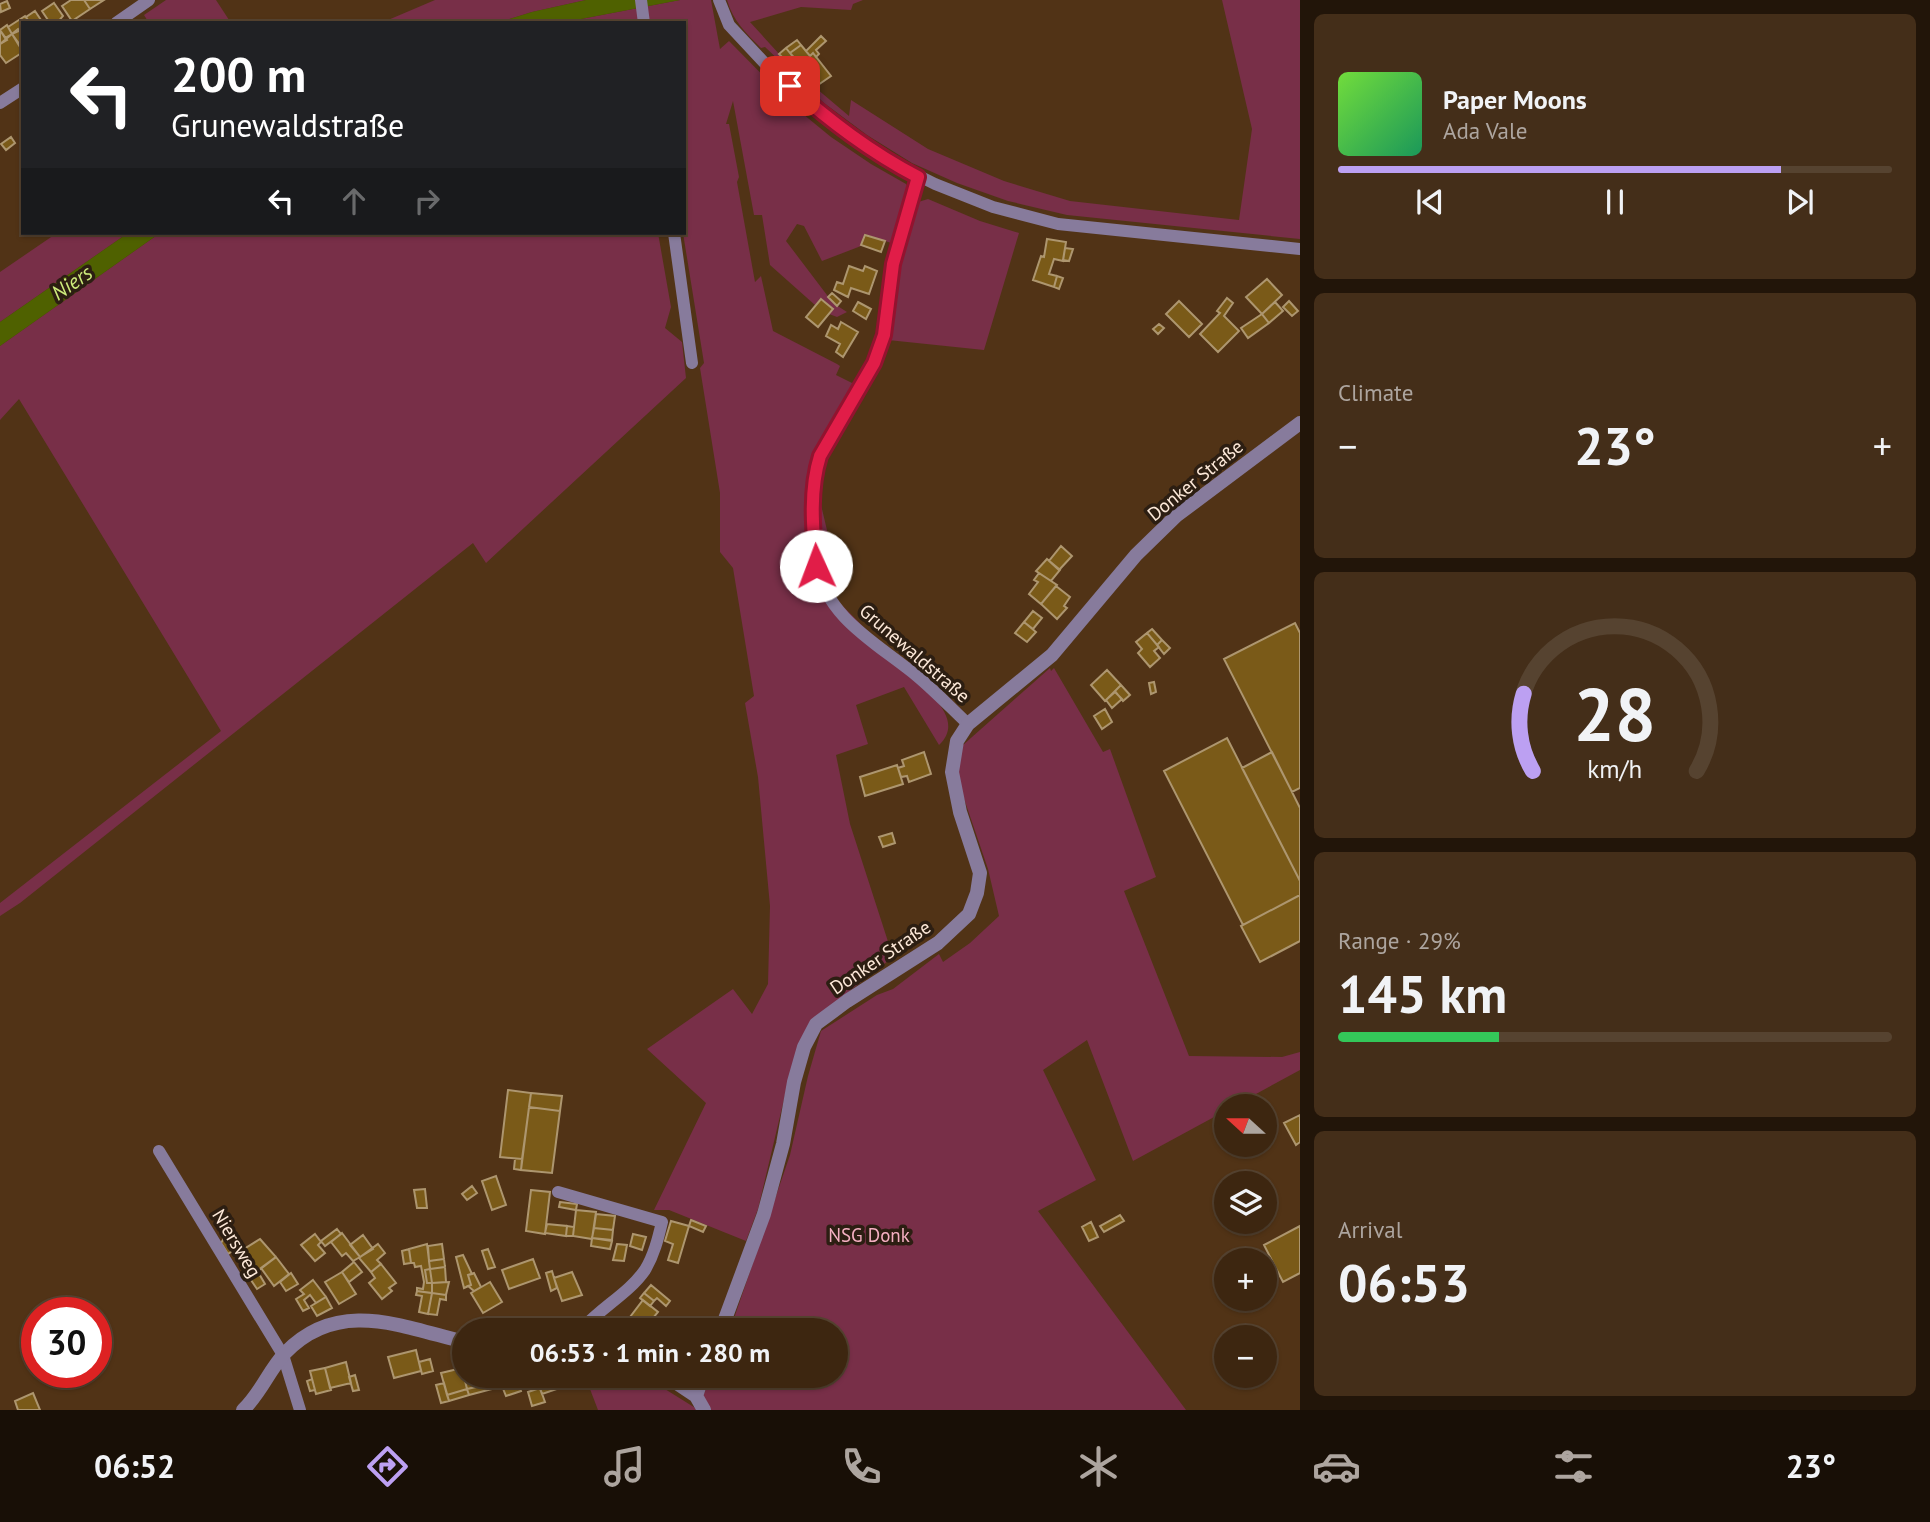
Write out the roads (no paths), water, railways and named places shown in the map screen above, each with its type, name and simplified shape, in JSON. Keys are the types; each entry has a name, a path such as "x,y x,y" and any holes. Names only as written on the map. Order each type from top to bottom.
{"street":[{"path":"119,21 149,0"},
{"path":"640,0 644,19"},
{"path":"720,5 729,25 771,69 828,120 870,150 918,177 993,207 1058,224 1300,249"},
{"path":"0,103 21,89"},
{"name":"Grunewaldstraße","path":"918,177 893,264 884,335 877,354 820,456 815,472 813,495 816,566 823,587 853,628 918,677 968,724"},
{"path":"674,235 692,363"},
{"name":"Donker Straße","path":"725,1318 764,1214 783,1144 794,1082 804,1047 816,1024 938,943 969,914 977,893 980,873 960,812 952,772 957,741 968,724 1052,655 1136,555 1176,516 1300,423"},
{"name":"Niersweg","path":"159,1151 283,1355"},
{"path":"558,1192 662,1222 654,1251 644,1271 591,1318"},
{"path":"243,1410 266,1382 283,1355 300,1339 343,1320 366,1319 391,1323 452,1339"},
{"path":"283,1355 300,1410"},
{"path":"684,1388 696,1396 704,1410"},
{"path":"696,1396 699,1388"}],"water":[{"path":"586,0 680,0 570,21 503,21"},
{"name":"Niers","path":"125,235 157,235 0,346 0,322"}],"park label":[{"name":"NSG Donk","path":"869,1235"}]}
